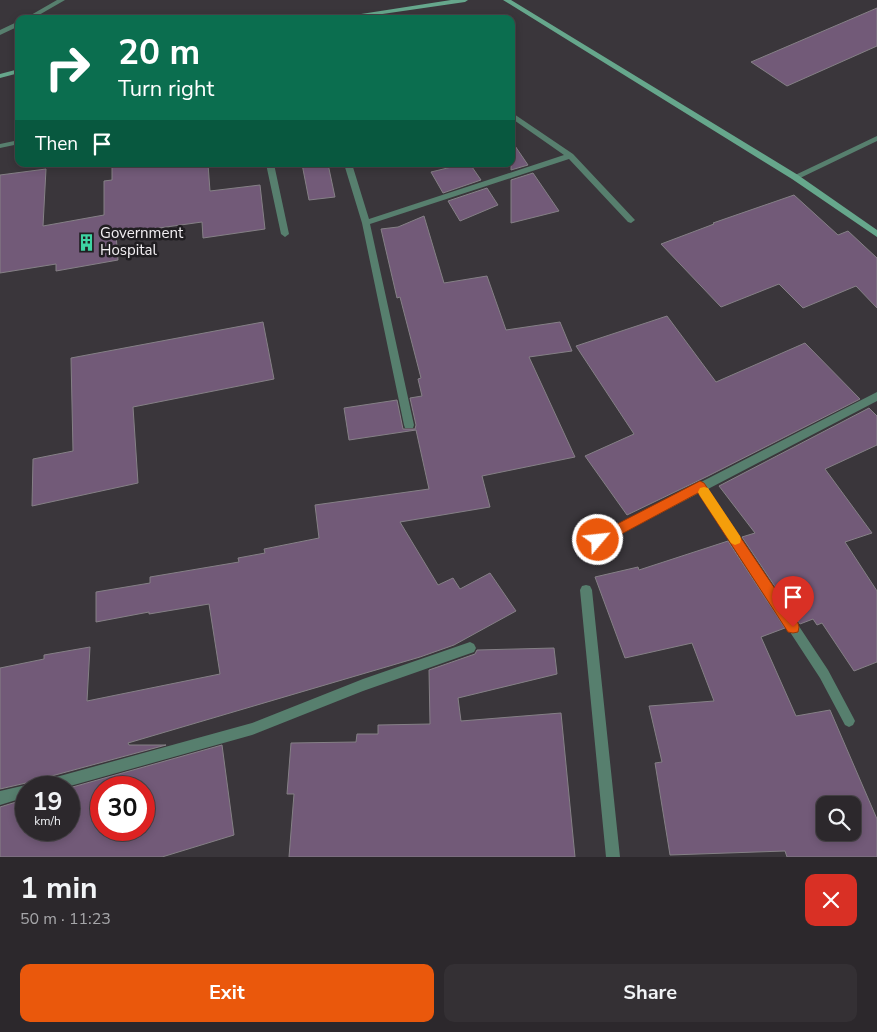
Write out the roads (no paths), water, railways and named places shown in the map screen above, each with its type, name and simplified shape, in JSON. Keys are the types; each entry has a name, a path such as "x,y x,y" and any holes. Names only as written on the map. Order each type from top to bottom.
{"street":[{"path":"34,15 62,0"},
{"path":"360,15 465,0"},
{"path":"506,0 796,177 877,234"},
{"path":"0,33 15,25"},
{"path":"0,76 15,72"},
{"path":"515,117 570,156 631,220"},
{"path":"796,177 877,138"},
{"path":"0,146 15,143"},
{"path":"366,223 570,156"},
{"path":"271,167 285,234"},
{"path":"349,167 366,223 409,426"},
{"path":"581,549 877,396"},
{"path":"700,486 824,674 849,721"},
{"path":"586,590 613,857"},
{"path":"80,777 252,730 363,685 470,648"},
{"path":"0,798 15,794"}],"place":[{"name":"Government Hospital","path":"86,242"}]}
